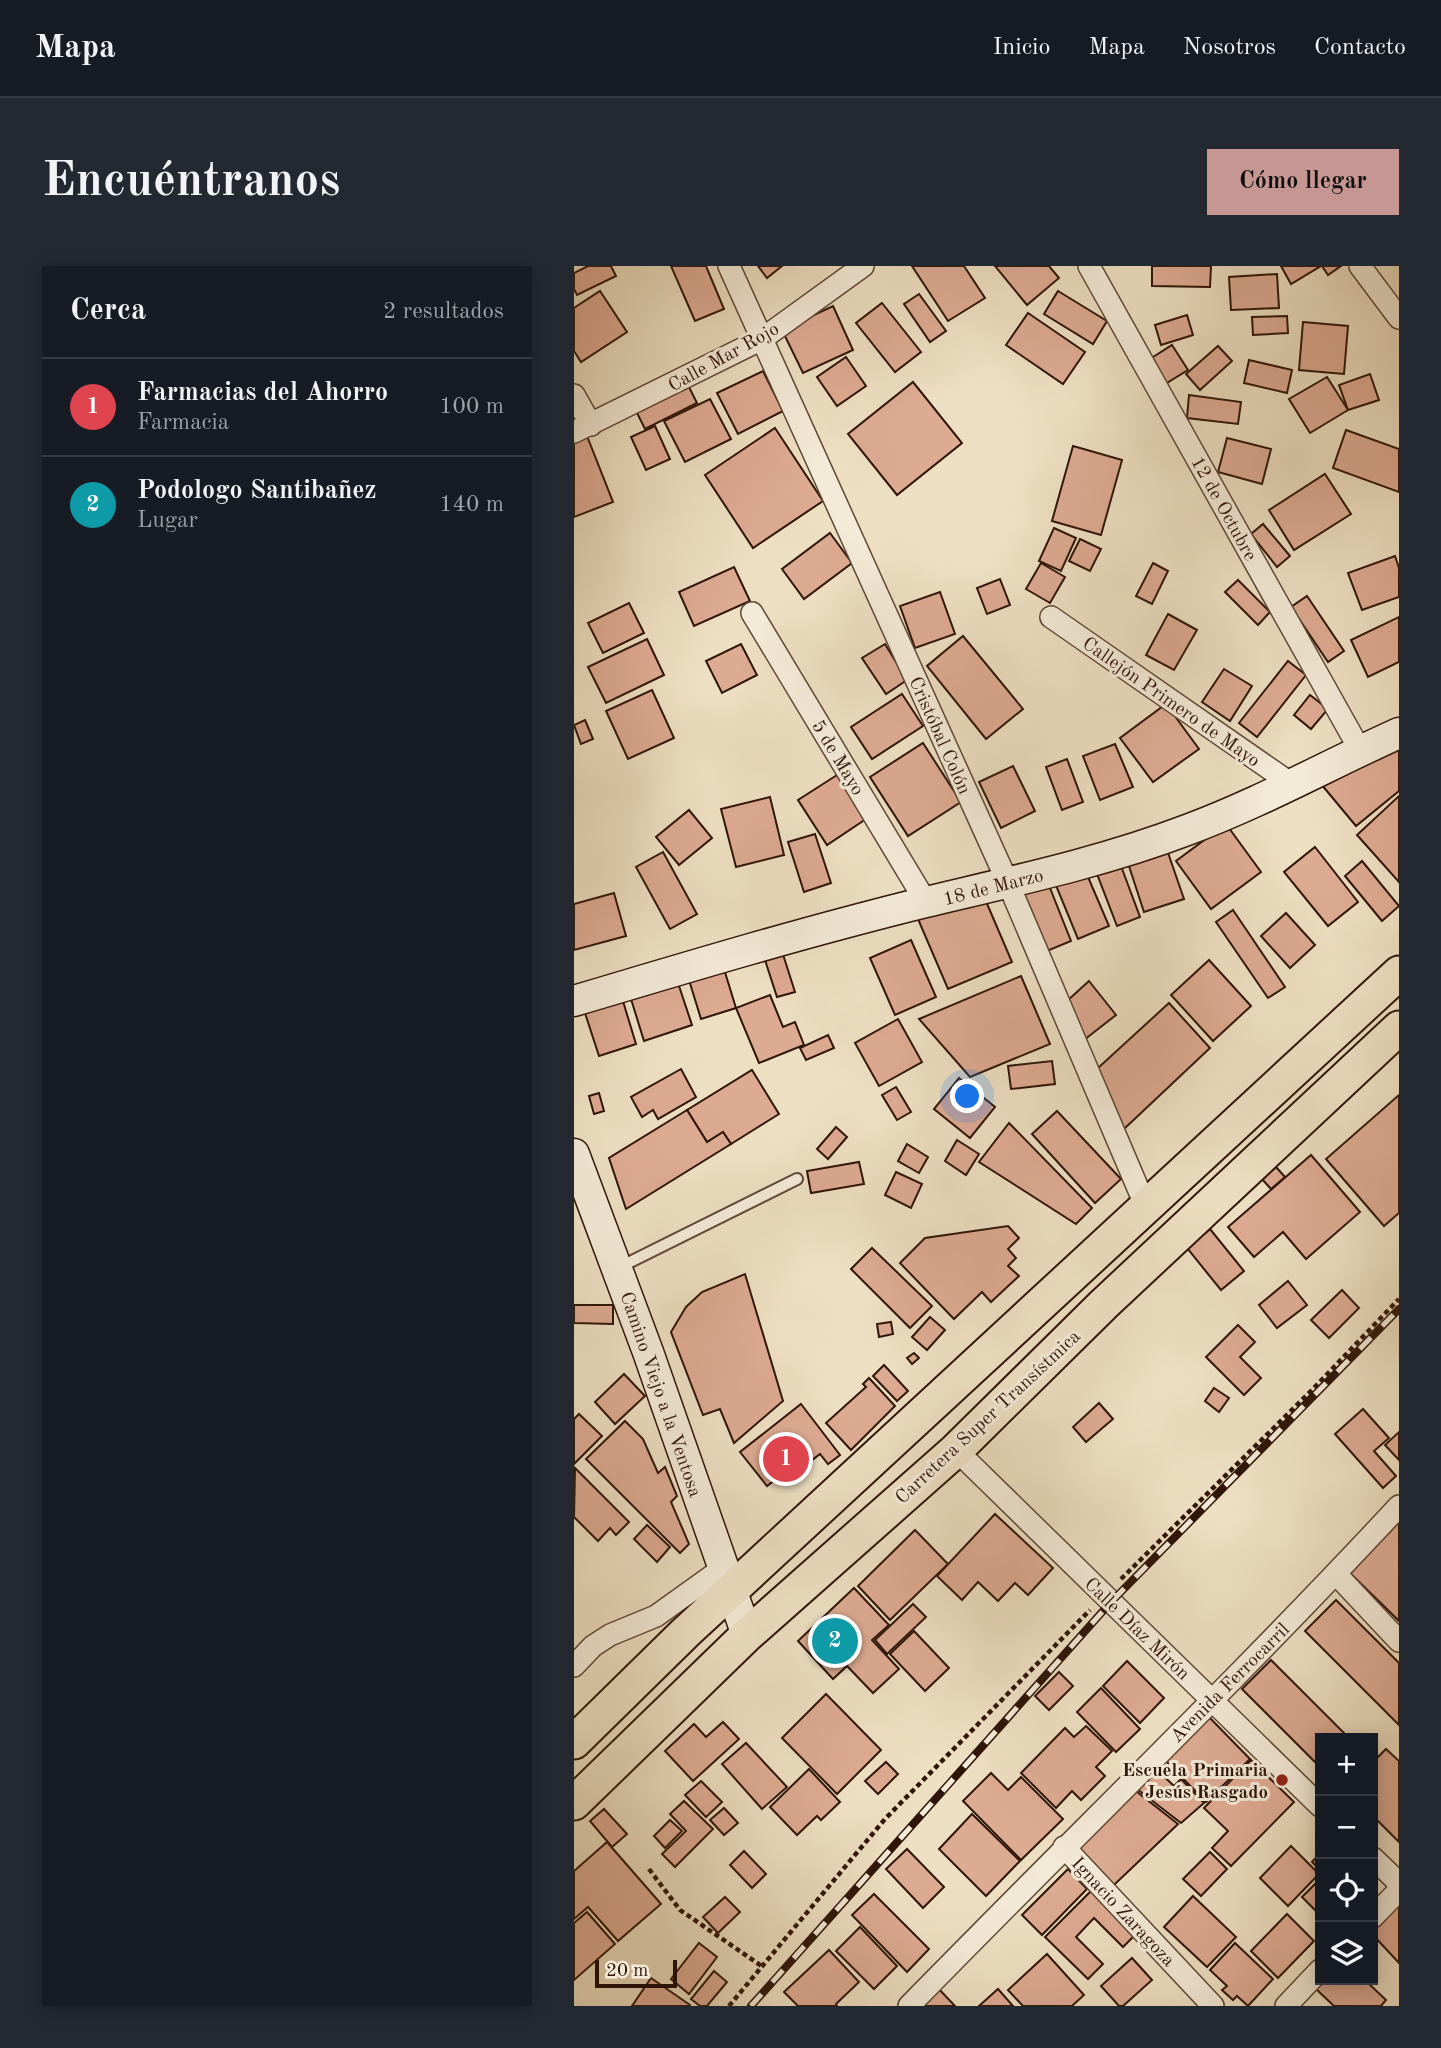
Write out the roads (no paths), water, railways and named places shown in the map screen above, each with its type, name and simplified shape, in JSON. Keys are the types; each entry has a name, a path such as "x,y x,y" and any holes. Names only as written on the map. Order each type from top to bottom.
{"main road":[{"name":"18 de Marzo","path":"574,1001 775,942 926,902 1008,884 1186,831 1293,785 1399,733"},
{"path":"574,1742 685,1633 727,1580 1248,1115 1399,973"},
{"name":"Carretera Super Transístmica","path":"574,1804 747,1635 956,1450 1104,1304 1399,1028"},
{"path":"1248,1115 1276,1145"},
{"name":"Camino Viejo a la Ventosa","path":"574,1154 747,1635"}],"street":[{"name":"Cristóbal Colón","path":"729,266 1008,884 1146,1207"},
{"name":"Calle Mar Rojo","path":"583,429 762,339 863,266"},
{"path":"1360,266 1399,318"},
{"name":"12 de Octubre","path":"1093,268 1360,750"},
{"path":"574,395 583,429"},
{"name":"5 de Mayo","path":"751,612 926,902"},
{"name":"Callejón Primero de Mayo","path":"1051,617 1293,785"},
{"name":"Calle Díaz Mirón","path":"956,1450 1315,1802"},
{"name":"Avenida Ferrocarril","path":"909,2006 1212,1701 1399,1506"},
{"path":"1336,1574 1399,1641"},
{"path":"574,1666 593,1646 610,1635 656,1616 727,1580"},
{"name":"Ignacio Zaragoza","path":"1064,1847 1213,2006"},
{"path":"1374,1859 1399,1883"},
{"path":"1378,1912 1399,1890"},
{"path":"1286,2006 1315,1975"}],"lane":[{"path":"617,1269 797,1179"}],"railway":[{"path":"751,2006 1111,1602 1399,1309"}],"place":[{"name":"Farmacias del Ahorro","path":"786,1459"},
{"name":"Podologo Santibañez","path":"835,1641"},
{"name":"Escuela Primaria Jesús Rasgado","path":"1282,1780"}]}
